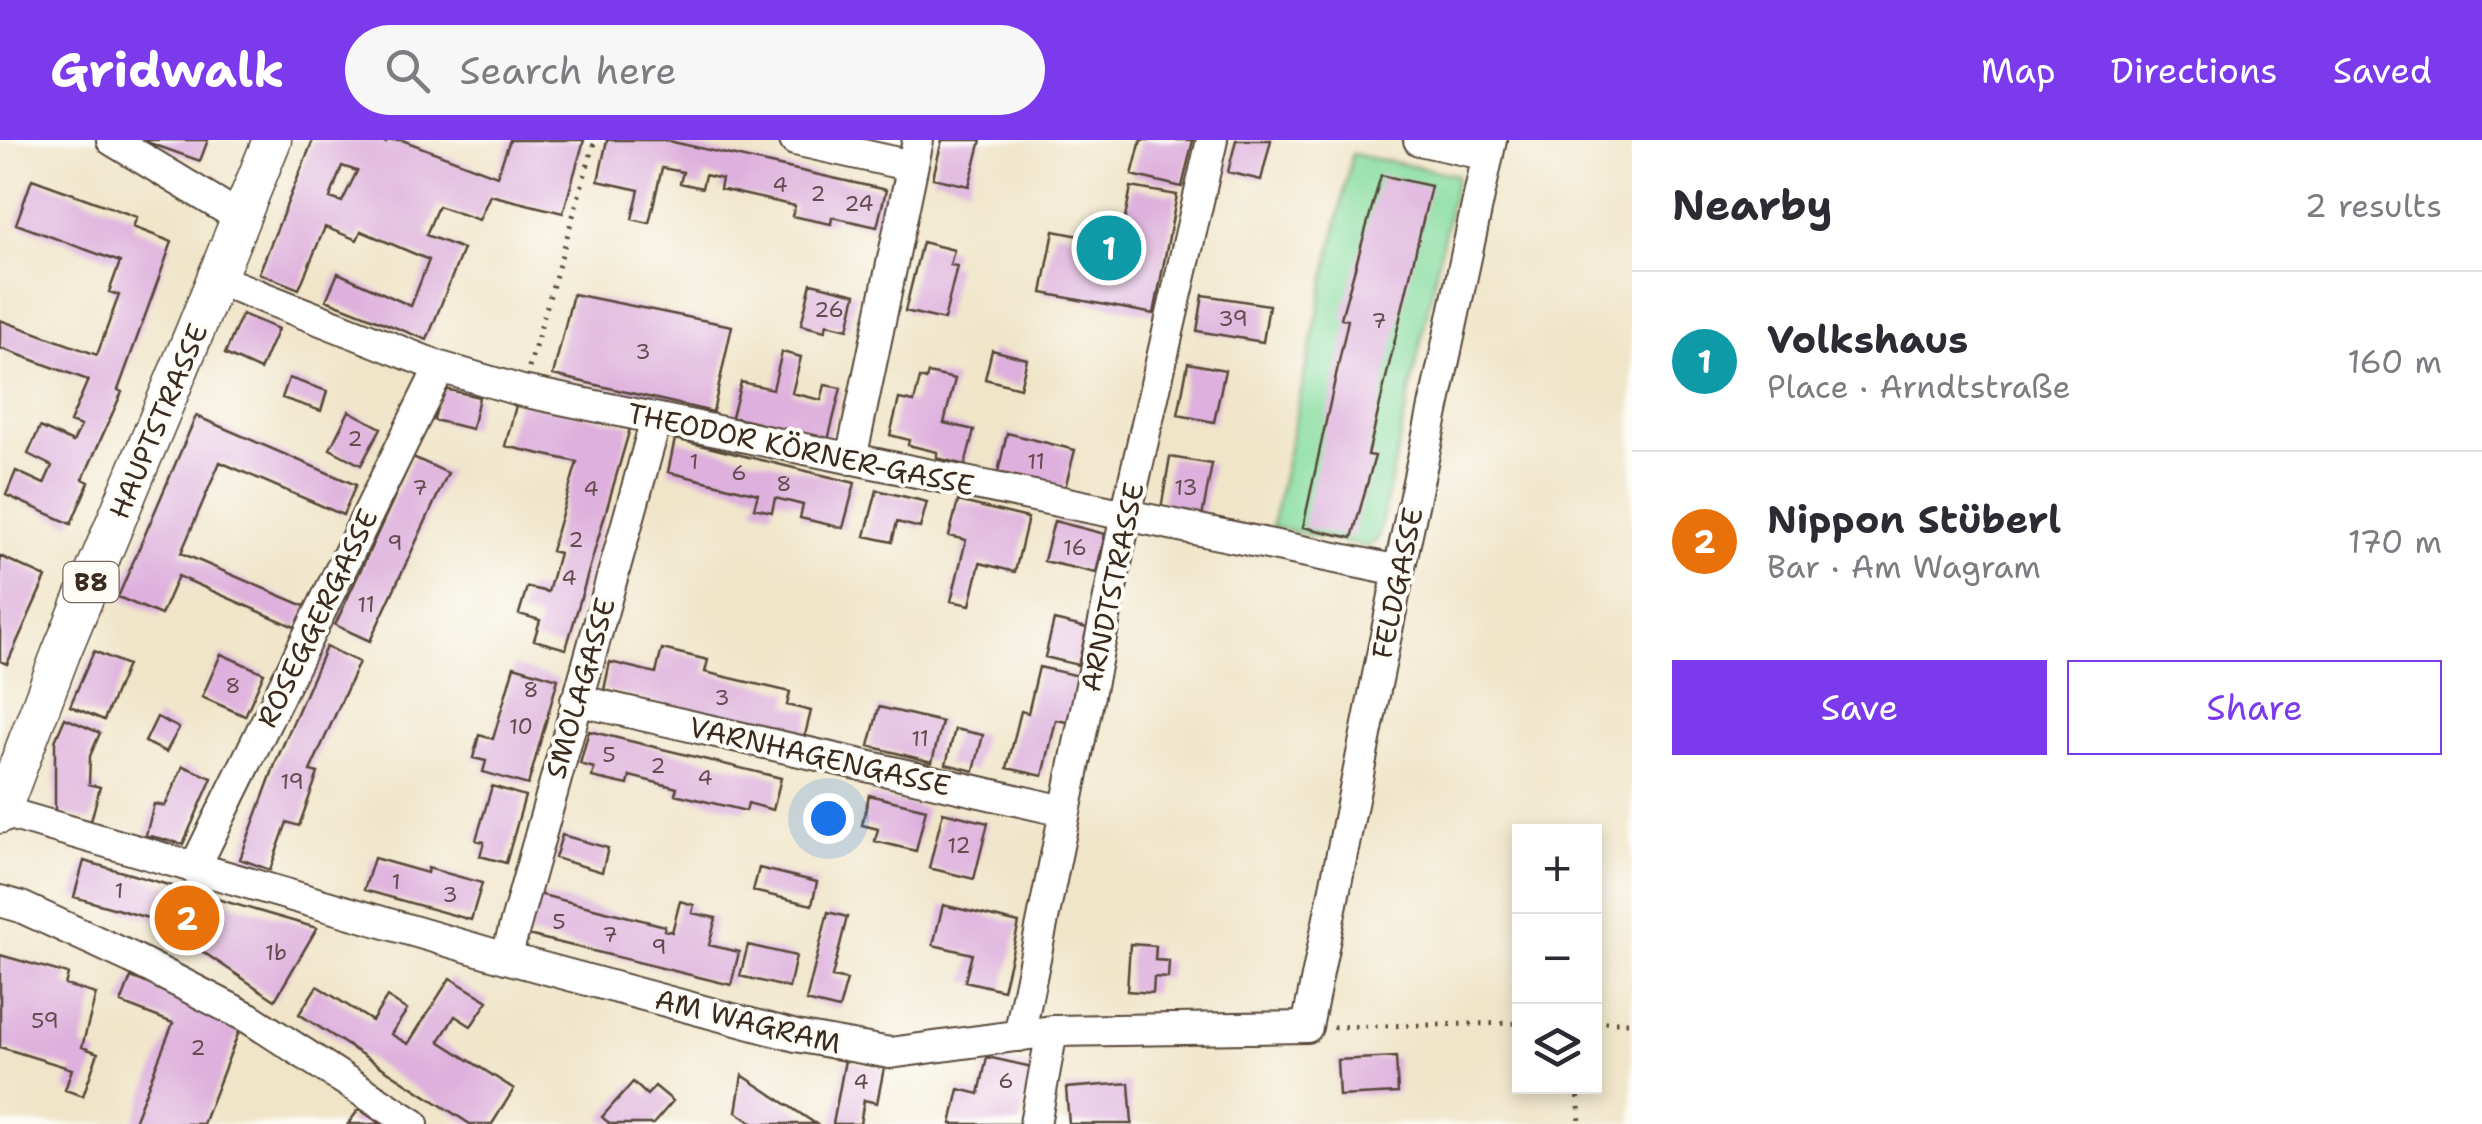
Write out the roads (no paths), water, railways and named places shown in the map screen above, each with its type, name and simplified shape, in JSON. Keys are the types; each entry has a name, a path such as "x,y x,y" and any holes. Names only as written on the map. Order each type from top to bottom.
{"main road":[{"name":"HAUPTSTRASSE","path":"0,812 61,652 272,140"}],"street":[{"path":"112,140 241,218"},
{"path":"795,140 915,153 851,459"},
{"name":"ARNDTSTRASSE","path":"1019,1036 1126,515 1212,140"},
{"path":"1419,140 1490,147"},
{"name":"FELDGASSE","path":"1307,1028 1490,147"},
{"name":"THEODOR KÖRNER-GASSE","path":"216,278 440,367 522,391 1399,572"},
{"name":"ROSEGGERGASSE","path":"194,869 440,367"},
{"name":"SMOLAGASSE","path":"506,958 656,420"},
{"name":"VARNHAGENGASSE","path":"576,700 1064,812"},
{"name":"AM WAGRAM","path":"0,812 506,958 796,1036 890,1053 1052,1031 1307,1028"},
{"path":"0,902 22,907 132,958 249,1018 413,1124"},
{"path":"1035,1124 1052,1031"}],"place":[{"name":"Volkshaus","path":"1109,248"},
{"name":"Nippon Stüberl","path":"187,918"}]}
